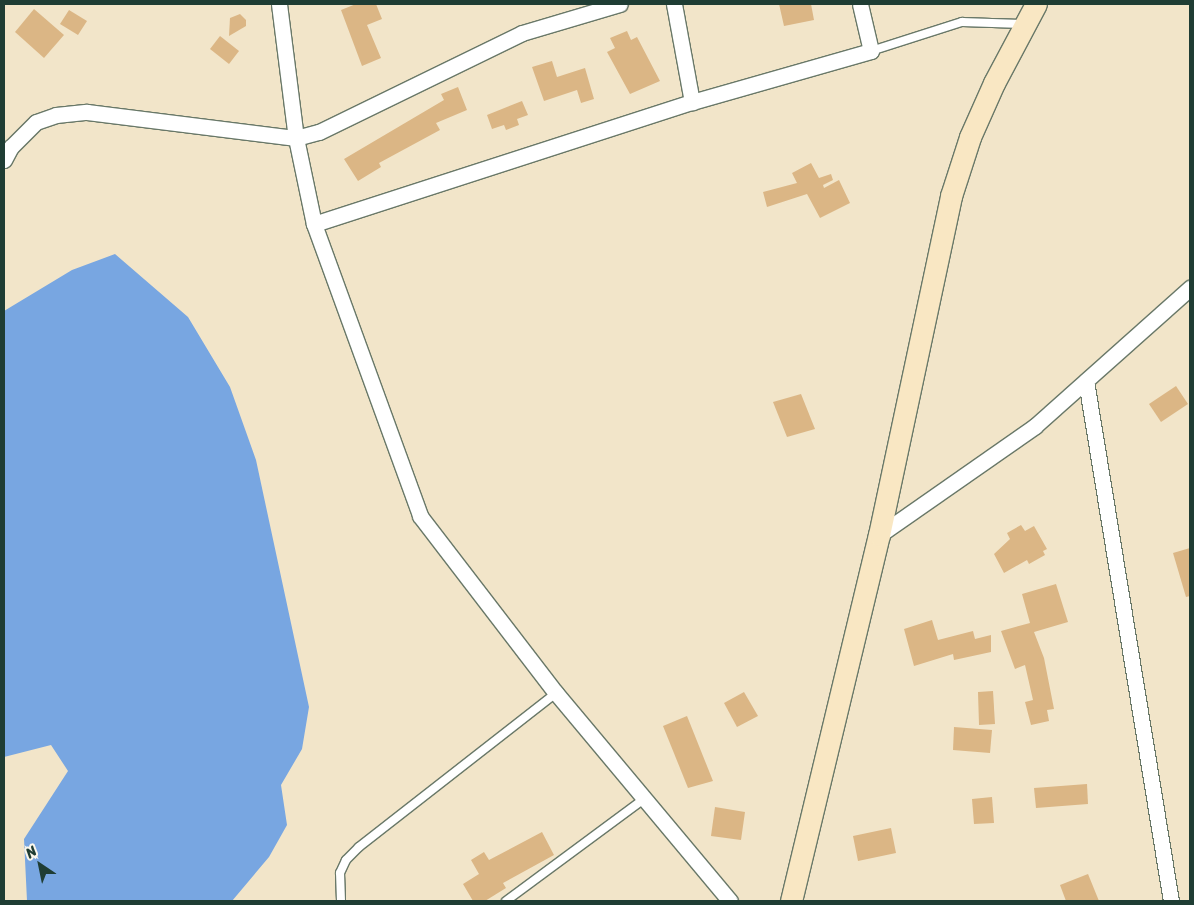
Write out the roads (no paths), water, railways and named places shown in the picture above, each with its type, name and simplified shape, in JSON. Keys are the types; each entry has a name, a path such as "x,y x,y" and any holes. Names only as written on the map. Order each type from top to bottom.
{"street":[{"path":"279,4 296,138 314,224 420,516 556,693 730,901"},
{"path":"6,150 36,122 56,115 87,112 296,138 319,132 522,33 620,4"},
{"path":"674,4 692,102"},
{"path":"314,224 692,102 871,51 860,4"},
{"path":"791,901 879,535 951,196 970,137 994,83 1036,4"},
{"path":"879,535 1035,426 1190,288"},
{"path":"1086,381 1171,901"}],"lane":[{"path":"871,51 962,22 1026,24"},
{"path":"341,901 340,874 346,860 359,847 556,693"},
{"path":"506,901 645,798"}],"water":[{"path":"115,254 188,317 230,387 256,460 309,707 302,749 281,785 287,825 269,857 232,901 27,901 24,839 68,771 51,745 4,757 4,311 72,270"}]}
